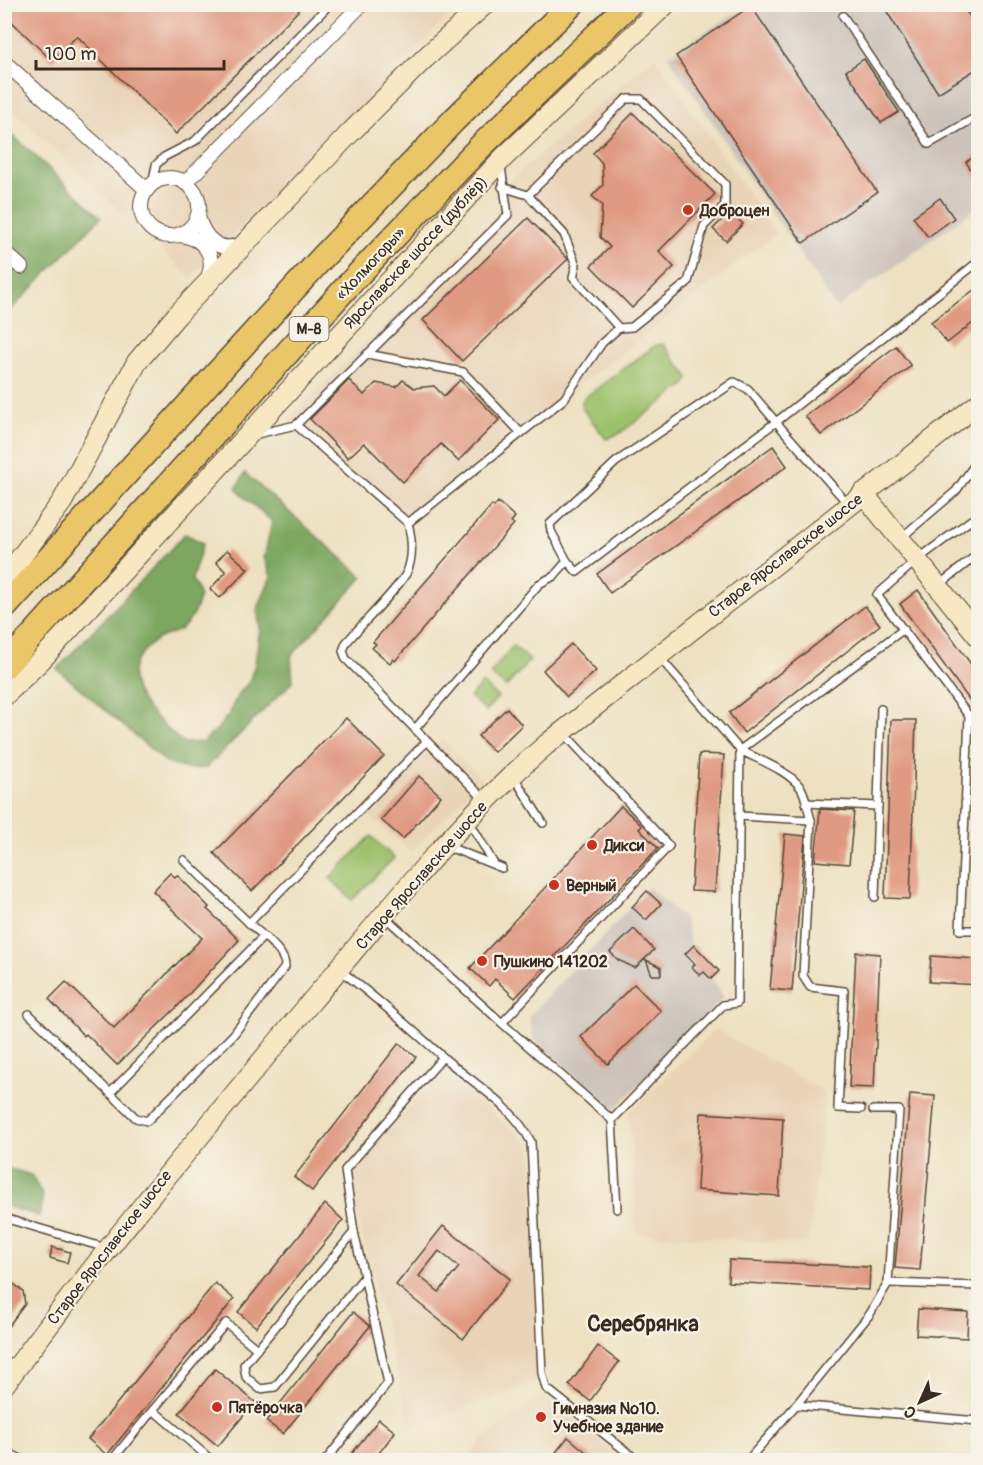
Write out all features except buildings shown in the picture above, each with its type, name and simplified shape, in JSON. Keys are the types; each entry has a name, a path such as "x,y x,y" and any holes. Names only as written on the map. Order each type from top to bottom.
{"highway":[{"name":"М-8","path":"4,608 321,259 454,120 572,4"},
{"name":"«Холмогоры»","path":"4,667 353,280 480,148 629,4"}],"street":[{"path":"185,183 362,4"},
{"path":"4,580 62,502 137,362 201,289 416,67 485,4"},
{"name":"Ярославское шоссе (дублёр)","path":"4,696 42,659 502,158 666,4"},
{"path":"4,62 150,187"},
{"path":"201,289 211,267 208,250 190,236 165,235 147,224 142,210 150,187 165,179 185,183 197,197 198,216 204,234 220,246 236,247 247,241"},
{"path":"179,235 191,227 198,216"},
{"path":"4,252 21,267"},
{"name":"Старое Ярославское шоссе","path":"4,1385 107,1249 190,1145 438,851 479,806 563,732 978,404"},
{"path":"856,499 900,539 918,559 978,636"}],"lane":[{"path":"150,187 156,165 165,157 195,141 330,4"},
{"path":"843,16 929,144 978,116"},
{"path":"408,523 564,399 602,344 619,328 632,327 688,282 704,226 725,205 725,184 641,99 626,99 528,195"},
{"path":"221,465 243,442 252,437 262,432 296,425 508,215 500,173 502,158"},
{"path":"502,187 528,195 564,234 576,265 573,277 619,328"},
{"path":"856,499 776,422 741,384 734,382 616,462 553,521 551,531 567,561 577,572 776,422 978,262"},
{"path":"367,354 463,372 521,433"},
{"path":"296,425 408,523 412,538 411,560 405,574 346,642 343,651 346,659 427,741 479,806 472,826 494,864"},
{"path":"900,539 956,491 978,460"},
{"path":"978,531 971,520 918,559 877,595 969,716 960,930 978,930"},
{"path":"938,586 978,554"},
{"path":"415,729 539,584 554,576 567,561"},
{"path":"740,750 904,629"},
{"path":"658,656 740,750 785,774 801,788 811,820 803,976 810,987 844,991 838,1108 861,1109"},
{"path":"875,897 881,709"},
{"path":"502,1023 669,846 563,732"},
{"path":"249,923 427,741"},
{"path":"612,1120 723,1005 737,1003 740,750"},
{"path":"513,775 543,823"},
{"path":"806,803 878,806"},
{"path":"739,816 811,820"},
{"path":"438,851 454,849 502,868"},
{"path":"29,1014 142,1122 147,1121 159,1110 233,1035 285,967 285,960 184,860"},
{"path":"384,916 612,1120 617,1209"},
{"path":"110,1093 263,937"},
{"path":"339,970 408,1023 443,1057 523,1124 531,1142 542,1373 546,1388 637,1461"},
{"path":"326,1461 388,1383 354,1232 345,1170 443,1057"},
{"path":"748,1461 870,1314 888,1283 899,1110 873,1110"},
{"path":"4,1218 107,1249"},
{"path":"354,1232 244,1365 246,1377 260,1389 275,1387 364,1277"},
{"path":"888,1283 978,1286"},
{"path":"112,1461 226,1323 257,1349"},
{"path":"796,1405 978,1421"},
{"path":"153,1410 209,1458"},
{"path":"4,1451 23,1461"}],"shaded area":[{"path":"4,5 460,5 191,278 5,103"},
{"path":"747,5 978,5 978,207 836,308 668,56"},
{"path":"655,57 776,234 414,512 395,515 288,418 492,224 510,180"},
{"path":"442,739 483,780 410,852 365,811"},
{"path":"649,887 685,919 691,948 724,997 614,1110 533,1038 529,1016"},
{"path":"715,1029 826,1093 808,1244 636,1234 629,1113"},
{"path":"443,1069 531,1146 541,1381 410,1427 347,1176"},
{"name":"Гимназия №10. Учебное здание","path":"542,1395 623,1460 466,1460 482,1440"}],"green space":[{"path":"4,127 101,217 5,316 4,316"},
{"path":"663,344 689,378 685,385 620,433 606,439 582,408 584,398 656,345"},
{"path":"245,473 363,577 291,656 293,681 206,768 187,769 167,763 57,669 185,534 203,543 192,579 200,596 197,606 183,627 158,639 142,653 134,667 133,680 146,707 183,743 203,742 218,728 229,714 237,696 249,682 255,664 260,628 257,610 271,576 264,558 272,522 236,488"},
{"path":"513,646 530,660 506,687 490,674"},
{"path":"482,683 498,697 486,711 470,697"},
{"path":"371,836 394,858 352,900 330,878"},
{"path":"4,1167 31,1175 43,1196 39,1216 5,1206"}],"place":[{"name":"Доброцен","path":"688,210"},
{"name":"Дикси","path":"592,845"},
{"name":"Верный","path":"554,885"},
{"name":"Пушкино 141202","path":"482,961"},
{"name":"Пятёрочка","path":"217,1407"},
{"name":"Гимназия №10. Учебное здание","path":"541,1417"}],"district":[{"name":"Серебрянка","path":"643,1323"}]}
